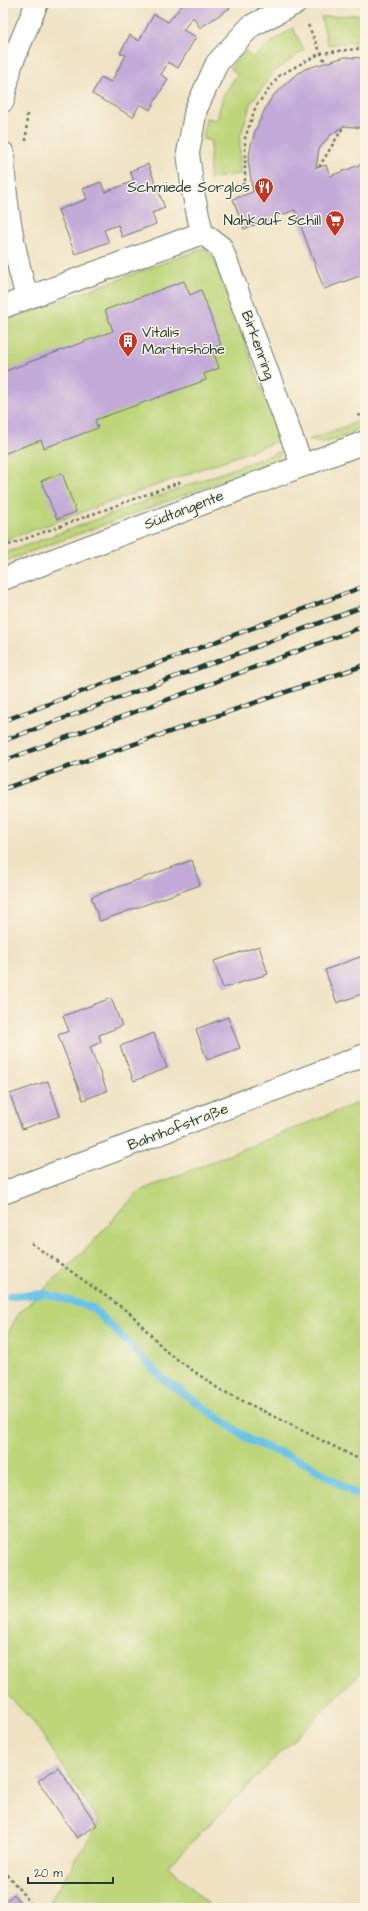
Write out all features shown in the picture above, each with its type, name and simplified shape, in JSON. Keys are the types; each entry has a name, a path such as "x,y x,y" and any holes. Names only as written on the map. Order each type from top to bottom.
{"street":[{"path":"3,101 11,65 37,3"},
{"path":"3,307 202,233 193,192 188,153 196,109 217,63 251,26 296,3"},
{"path":"3,153 14,252 27,298"},
{"name":"Birkenring","path":"202,233 221,246 302,465"},
{"name":"Südtangente","path":"3,580 365,442"},
{"name":"Bahnhofstraße","path":"4,1196 365,1055"}],"path":[{"path":"307,24 325,62"},
{"path":"193,192 245,184 245,138 256,106 280,75 320,53 365,48"},
{"path":"26,142 27,110"},
{"path":"319,167 344,126"},
{"path":"351,418 365,413"},
{"path":"3,547 189,479"},
{"path":"31,1243 131,1314 168,1353 219,1389 365,1462"},
{"path":"3,1869 34,1908"}],"green space":[{"path":"365,14 365,41 328,45 321,17"},
{"path":"293,28 304,50 275,71 251,103 240,138 240,174 209,179 211,141 203,139 206,118 217,120 223,96 237,74 230,68 245,50 252,58"},
{"path":"204,248 213,256 281,440 3,541 3,322"},
{"path":"365,419 365,426 337,439 322,442 308,440"},
{"path":"281,451 278,458 268,464 3,562 3,554"},
{"path":"365,1100 365,1668 168,1866 213,1908 46,1908 99,1822 33,1721 3,1691 3,1343 18,1314 89,1246 139,1191"}],"building":[{"path":"184,3 227,3 230,8 200,28 193,17 183,30 196,37 178,68 168,62 161,75 168,79 150,110 140,104 133,117 92,94 101,77 111,82 126,55 120,53 130,35 139,41 154,14 168,22"},
{"path":"345,57 365,58 365,128 344,126 330,135 319,149 316,168 326,165 330,176 365,163 365,274 324,289 295,210 244,229 233,199 253,192 248,161 251,145 255,131 273,96 293,77 305,69"},
{"path":"148,164 165,208 152,213 156,224 122,237 118,225 104,230 109,242 75,254 58,210 87,199 83,189 101,182 105,192 134,181 130,171"},
{"name":"Vitalis Martinshöhe","path":"184,281 190,295 201,290 221,345 212,348 219,368 204,374 206,380 95,420 98,428 44,448 41,440 3,454 3,372 113,331 105,310"},
{"path":"62,473 76,512 57,519 41,481"},
{"path":"192,860 200,885 100,921 91,897"},
{"path":"259,946 268,974 223,988 214,961"},
{"path":"365,955 365,993 337,1003 325,970"},
{"path":"111,998 122,1026 99,1035 101,1042 90,1047 107,1091 83,1100 58,1035 69,1031 63,1016"},
{"path":"228,1017 240,1048 207,1060 196,1029"},
{"path":"154,1033 167,1068 134,1081 120,1046"},
{"path":"48,1081 60,1116 22,1129 10,1094"},
{"path":"58,1767 97,1825 77,1838 38,1781"},
{"path":"14,1894 25,1908 3,1908 3,1903"}],"waterway":[{"path":"10,1296 47,1294 93,1308 162,1378 251,1441 308,1464 365,1500"}],"railway":[{"path":"3,721 365,586"},
{"path":"3,741 365,606"},
{"path":"3,761 365,626"},
{"path":"3,789 365,665"}],"place":[{"name":"Schmiede Sorglos","path":"264,204"},
{"name":"Nahkauf Schill","path":"335,237"},
{"name":"Vitalis Martinshöhe","path":"128,358"}]}
